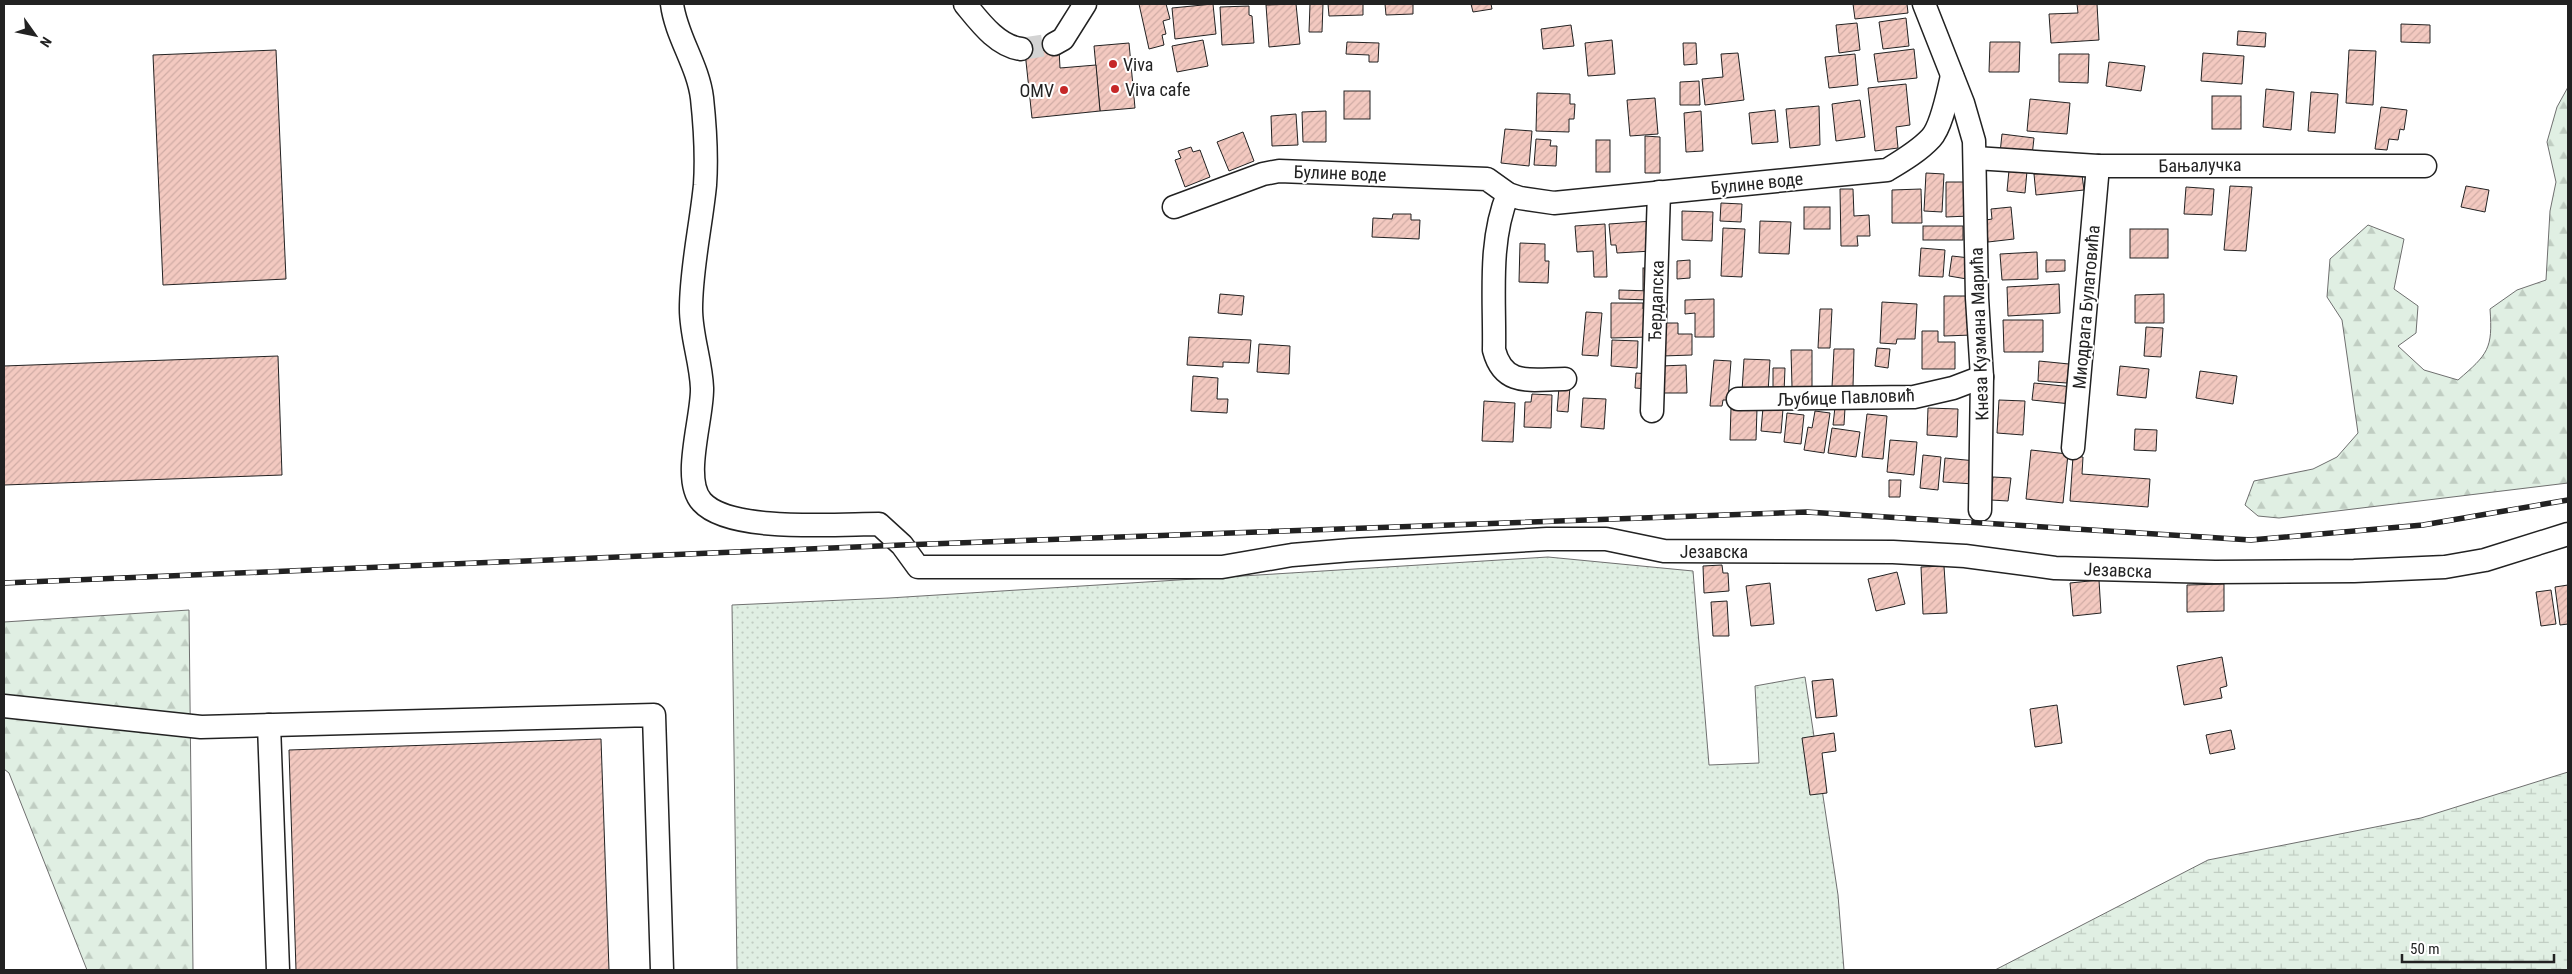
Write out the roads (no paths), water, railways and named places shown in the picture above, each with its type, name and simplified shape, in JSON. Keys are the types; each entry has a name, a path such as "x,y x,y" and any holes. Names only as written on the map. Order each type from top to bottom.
{"street":[{"name":"Језавска","path":"672,4 702,95 706,144 705,183 691,309 693,340 702,386 692,477 702,503 716,512 745,521 777,525 879,524 902,545 918,567 1222,567 1292,555 1546,539 1606,539 1664,551 1893,552 1965,556 2055,568 2126,571 2354,571 2453,566 2485,560 2568,534"},
{"path":"965,4 1001,42 1021,50"},
{"path":"1054,44 1063,39 1085,4"},
{"path":"1924,4 1970,126 1975,158"},
{"name":"Булине воде","path":"1174,207 1263,174 1279,171 1487,179 1508,194 1535,202 1554,203 1887,170 1908,158 1932,137 1944,109 1952,76"},
{"name":"Бањалучка","path":"1975,158 2098,166 2425,166"},
{"name":"Кнеза Кузмана Марића","path":"1975,158 1977,298 1982,377 1980,510"},
{"name":"Миодрага Булатовића","path":"2073,448 2098,166"},
{"name":"Ђердапска","path":"1652,411 1659,192"},
{"path":"1508,194 1500,212 1496,234 1494,350 1498,364 1510,376 1519,379 1565,379"},
{"name":"Љубице Павловић","path":"1738,399 1914,398 1953,388 1982,377"},
{"path":"6,706 201,727 654,715 662,970"},
{"path":"269,725 278,970"}],"tunnel":[{"path":"1021,49 1054,44"}],"railway":[{"path":"4,583 902,545 1807,512 2251,540 2423,525 2568,500"}],"place":[{"name":"Viva","path":"1113,64"},
{"name":"Viva cafe","path":"1115,89"},
{"name":"OMV","path":"1064,90"}]}
